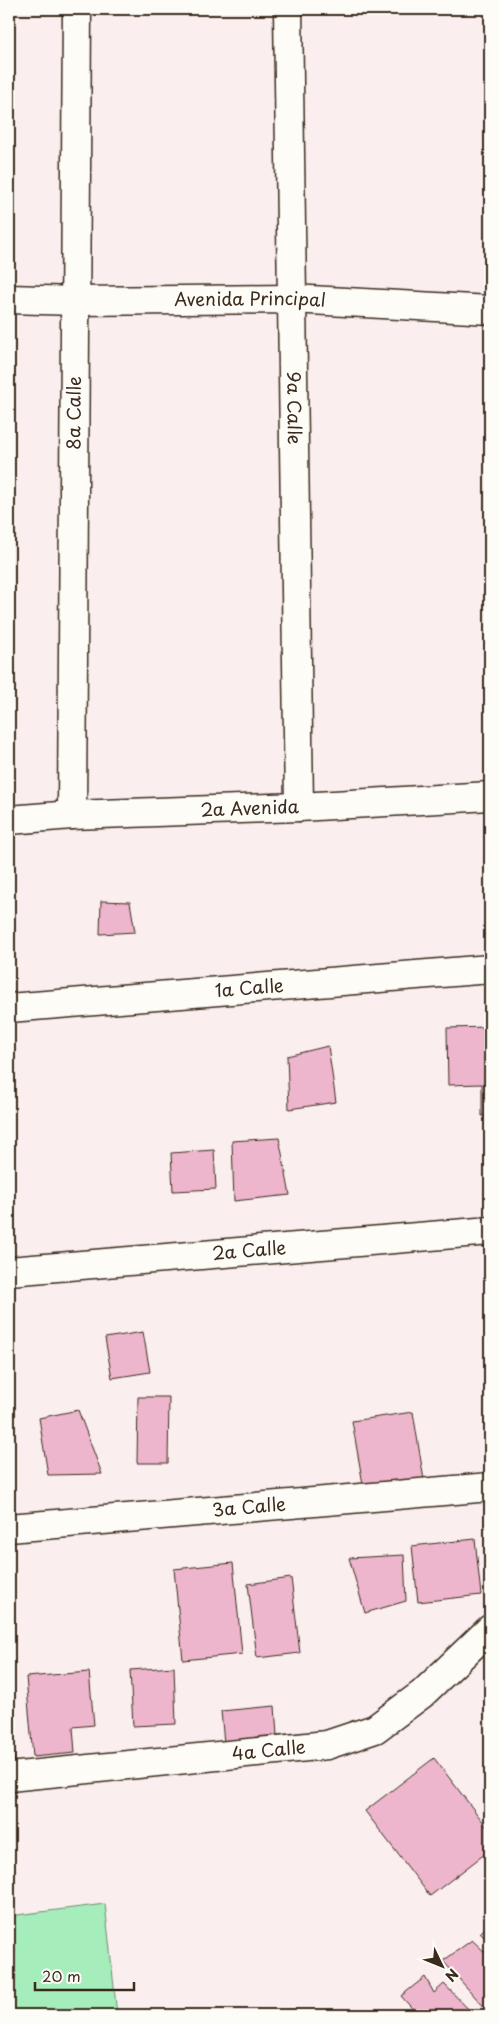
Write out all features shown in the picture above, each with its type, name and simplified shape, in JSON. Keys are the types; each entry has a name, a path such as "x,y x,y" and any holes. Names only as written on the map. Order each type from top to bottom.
{"street":[{"name":"8a Calle","path":"72,815 76,9"},
{"name":"9a Calle","path":"288,9 299,806"},
{"name":"Avenida Principal","path":"9,299 75,302 292,299 490,310"},
{"name":"2a Avenida","path":"9,820 72,815 490,796"},
{"name":"1a Calle","path":"9,1008 490,969"},
{"name":"2a Calle","path":"9,1271 490,1231"},
{"name":"3a Calle","path":"9,1528 490,1487"},
{"name":"4a Calle","path":"9,1777 328,1745 375,1729 422,1694 490,1629"}],"green space":[{"path":"105,1904 117,2015 9,2015 9,1916"}],"building":[{"path":"101,901 130,902 135,932 100,934"},
{"path":"490,1027 490,1116 482,1116 482,1084 448,1085 447,1028"},
{"path":"328,1046 336,1102 289,1109 287,1056"},
{"path":"279,1138 290,1195 234,1201 232,1141"},
{"path":"214,1150 216,1189 173,1191 171,1153"},
{"path":"490,1316 490,1344 486,1317"},
{"path":"143,1332 150,1372 112,1378 105,1338"},
{"path":"138,1397 169,1397 168,1463 137,1463"},
{"path":"78,1410 102,1474 48,1475 39,1418"},
{"path":"413,1412 424,1480 364,1490 352,1421"},
{"path":"475,1539 481,1595 418,1602 412,1546"},
{"path":"404,1555 406,1601 365,1613 349,1558"},
{"path":"233,1563 242,1654 183,1660 174,1569"},
{"path":"291,1578 300,1653 257,1658 248,1584"},
{"path":"174,1667 176,1724 133,1726 130,1670"},
{"path":"89,1672 94,1725 73,1727 75,1753 33,1757 26,1677"},
{"path":"275,1706 278,1750 225,1754 221,1711"},
{"path":"9,1719 15,1763 9,1764"},
{"path":"434,1758 490,1831 490,1850 430,1896 365,1811"},
{"path":"490,1923 490,1943 480,1933"},
{"path":"472,1940 490,1957 490,2005 486,2009 443,1961"},
{"path":"425,1977 434,1993 444,1984 474,2015 418,2015 401,1996"}]}
